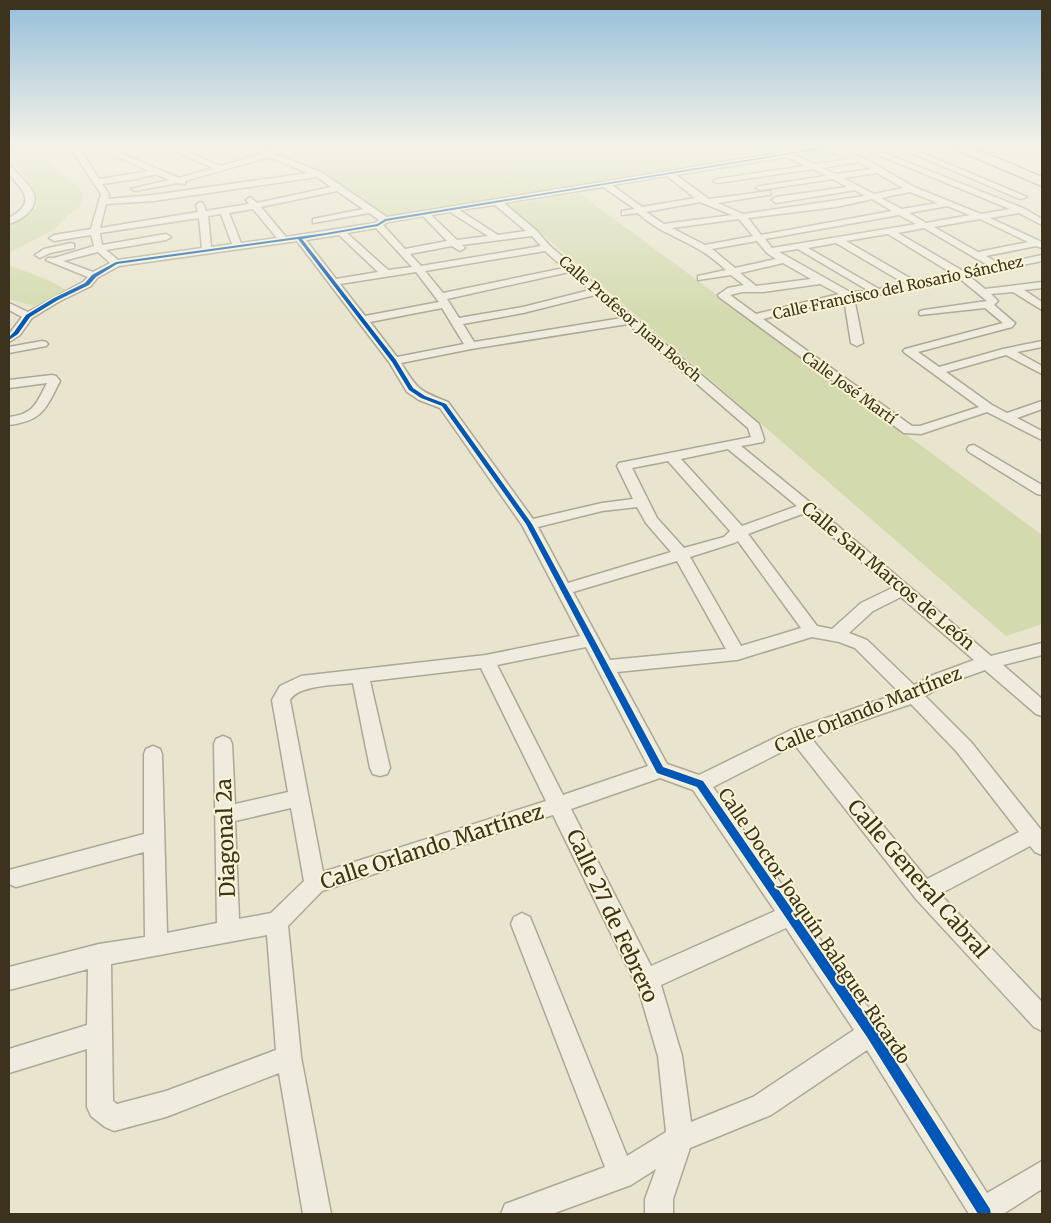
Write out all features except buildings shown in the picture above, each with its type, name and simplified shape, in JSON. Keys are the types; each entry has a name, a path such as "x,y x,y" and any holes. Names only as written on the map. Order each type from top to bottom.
{"street":[{"path":"9,221 24,212 30,204"},
{"path":"101,204 96,214 97,240 116,263"},
{"path":"130,204 155,210 203,214 272,204"},
{"path":"54,261 167,204"},
{"path":"199,204 203,214 207,250"},
{"path":"225,204 237,246"},
{"path":"361,204 382,222 418,268 443,301 471,346"},
{"path":"9,339 16,333 28,316 56,299 87,284 94,276 116,263 283,238 326,234 484,204"},
{"name":"Calle Profesor Juan Bosch","path":"499,204 534,233 547,248 754,428 758,440"},
{"path":"634,204 640,211 663,227 703,248 753,288"},
{"path":"625,213 681,204"},
{"path":"714,204 741,216 756,231 758,238 770,251 848,295 857,343"},
{"path":"782,204 790,210"},
{"path":"663,227 831,204"},
{"path":"832,204 914,244 961,274 993,301 987,305 924,313"},
{"path":"887,204 998,267"},
{"path":"703,248 944,204"},
{"path":"952,204 1040,244"},
{"path":"1004,204 1042,222"},
{"path":"256,206 283,238"},
{"path":"801,208 827,225 854,238"},
{"path":"452,209 497,238"},
{"path":"155,210 166,237 176,253"},
{"path":"326,234 313,218 370,210"},
{"path":"770,251 1020,210"},
{"path":"425,214 456,243 470,262"},
{"path":"340,231 384,273"},
{"path":"404,252 437,245 534,233"},
{"path":"54,238 97,240 166,237"},
{"path":"299,237 394,361 411,389 423,397 444,405 529,524 607,667 660,770"},
{"path":"94,276 40,255 46,251 97,240"},
{"path":"837,240 914,285"},
{"path":"977,255 1040,244"},
{"path":"799,246 878,292"},
{"path":"333,282 418,268 470,262 547,248"},
{"name":"Calle Francisco del Rosario Sánchez","path":"753,318 848,295 878,292 1042,258"},
{"path":"702,278 784,260"},
{"path":"363,320 572,269"},
{"path":"723,295 729,292 753,288 763,289 822,280"},
{"path":"984,292 1042,285"},
{"path":"1016,289 1042,307"},
{"path":"456,322 523,310 598,291"},
{"name":"Calle José Martí","path":"723,295 909,430 921,430 988,408"},
{"path":"987,305 1010,324 909,351 988,408 1042,436"},
{"path":"9,306 28,316"},
{"path":"523,310 545,334"},
{"path":"394,361 471,346 631,320"},
{"path":"956,339 985,357"},
{"path":"9,350 42,344"},
{"path":"938,371 1008,351 1042,344"},
{"path":"1008,351 1042,371"},
{"path":"9,384 52,379 54,381 37,411 31,417 9,421"},
{"path":"1008,417 1042,405"},
{"path":"737,654 682,554 651,520 624,466 758,440"},
{"name":"Calle San Marcos de León","path":"731,445 991,663 1042,709"},
{"path":"974,449 1042,491"},
{"path":"672,456 739,532 812,631"},
{"path":"529,524 602,508 642,502"},
{"path":"565,590 729,540 739,532 807,507"},
{"path":"834,636 847,628 867,608 903,590"},
{"path":"607,667 737,654 812,631 860,644 885,666 912,696 964,747 1037,840 924,892"},
{"path":"316,884 281,700 286,691 301,683 486,661 592,640"},
{"name":"Calle Orlando Martínez","path":"700,784 798,735 912,696 924,686 948,676 1042,649"},
{"name":"Calle 27 de Febrero","path":"486,661 650,988 670,1056 680,1139 660,1198 659,1214"},
{"path":"360,675 380,768"},
{"name":"Calle General Cabral","path":"798,735 924,892 1042,1018"},
{"name":"Diagonal 2a","path":"223,744 228,932"},
{"path":"153,754 156,946"},
{"name":"Calle Orlando Martínez","path":"277,922 316,884 660,770"},
{"name":"Calle Doctor Joaquín Balaguer Ricardo","path":"660,770 700,784 871,1033 984,1212"},
{"path":"225,815 299,798"},
{"path":"16,877 154,840"},
{"path":"646,980 790,915"},
{"path":"9,978 99,955 156,946 277,922 289,1057 316,1214"},
{"path":"522,924 621,1175"},
{"path":"99,955 100,1107 114,1118 166,1104 289,1057"},
{"path":"9,1061 100,1032"},
{"path":"515,1214 621,1175 680,1139 762,1106 871,1033"},
{"path":"984,1212 1042,1174"}],"green space":[{"path":"37,204 81,204 80,207 67,216 55,229 9,253 9,227 37,208"},
{"path":"368,204 467,204 389,217"},
{"path":"594,204 1042,535 1042,624 1006,636 509,205"},
{"path":"9,265 50,281 68,291 34,306 9,299"}],"cycle path":[{"path":"9,339 16,333 28,316 56,299 87,284 94,276 116,263 326,234 378,225 385,220 482,204"},
{"path":"299,237 394,361 411,389 423,397 444,405 529,524 660,770 700,784 871,1033 985,1214"}]}
